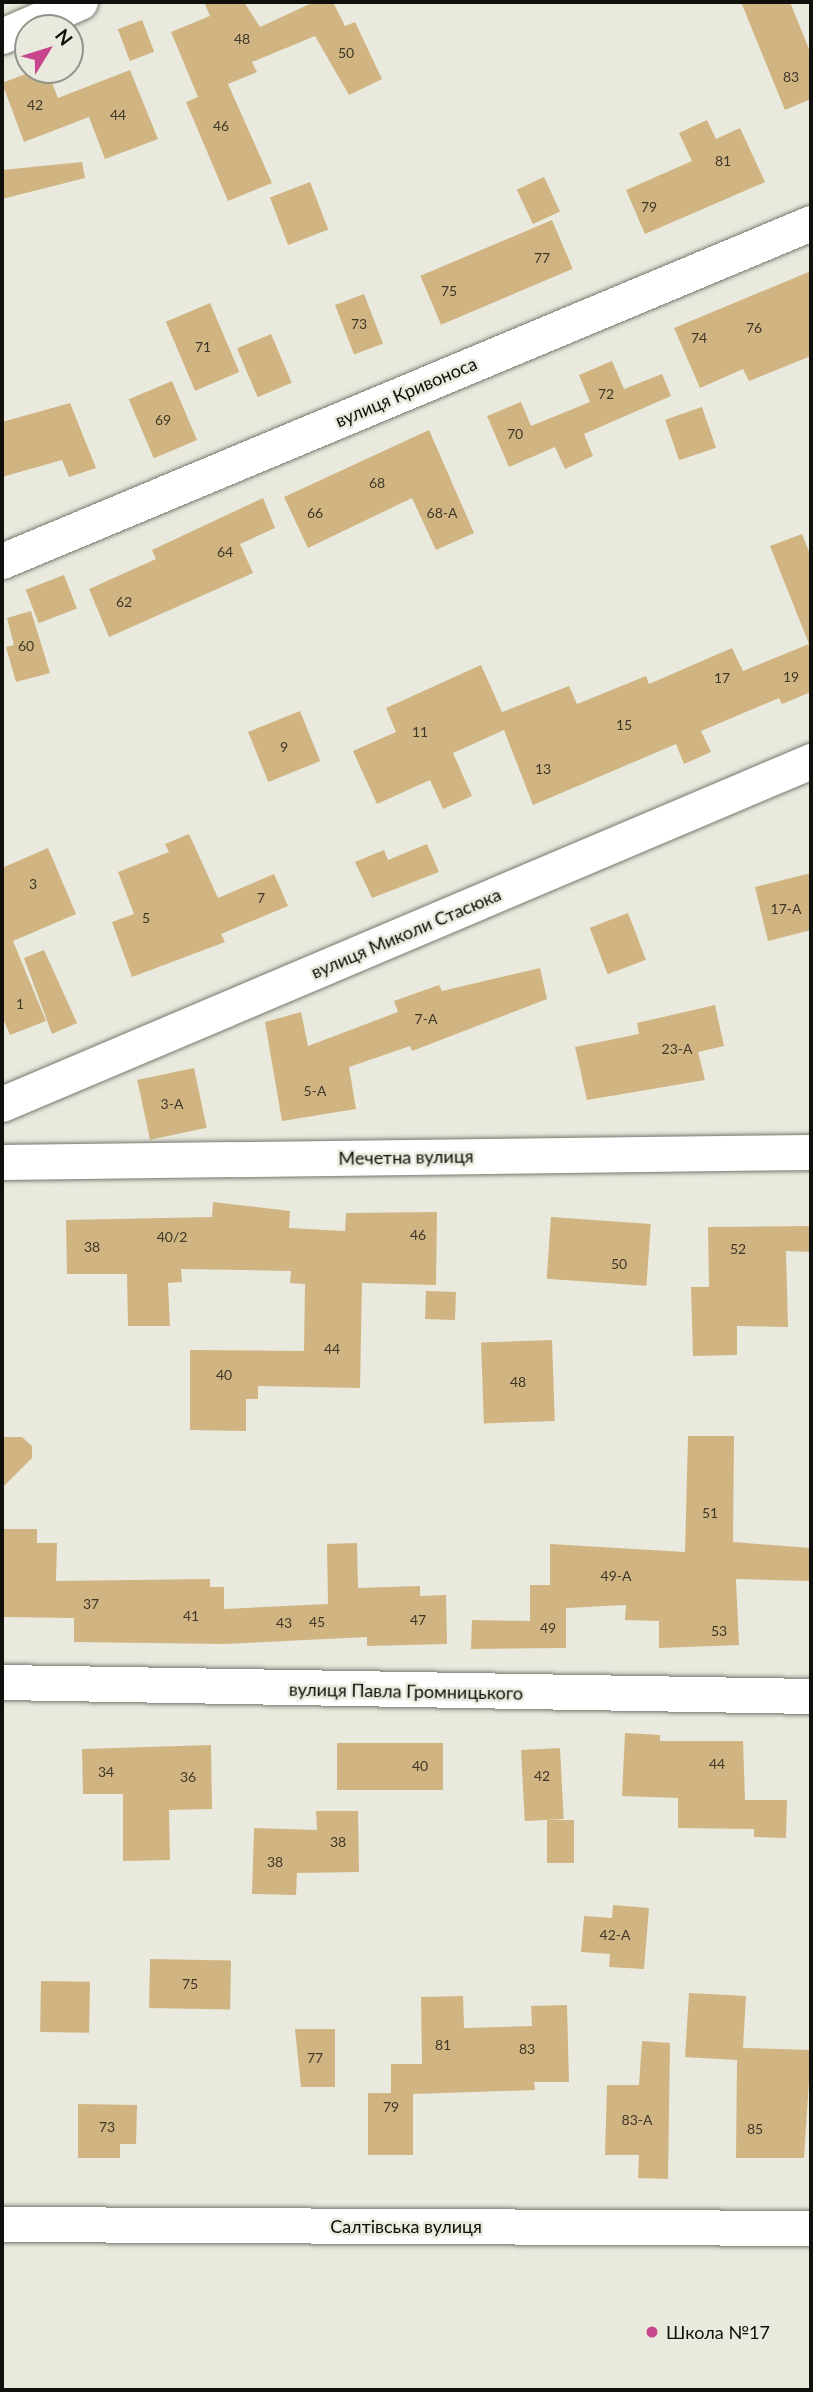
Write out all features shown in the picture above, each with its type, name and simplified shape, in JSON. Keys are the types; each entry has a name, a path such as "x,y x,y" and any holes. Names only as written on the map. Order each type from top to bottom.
{"street":[{"path":"2,36 80,2"},
{"name":"вулиця Кривоноса","path":"2,561 811,223"},
{"name":"вулиця Миколи Стасюка","path":"2,1104 811,761"},
{"name":"Мечетна вулиця","path":"2,1162 811,1152"},
{"name":"вулиця Павла Громницького","path":"2,1682 811,1696"},
{"name":"Салтівська вулиця","path":"2,2224 811,2228"}],"building":[{"path":"204,2 244,2 260,27 314,2 333,2 345,26 355,22 382,79 349,95 315,36 252,62 257,72 228,84 272,183 228,201 186,102 198,97 171,32 210,16"},
{"path":"741,2 790,2 811,54 811,99 785,110"},
{"path":"142,20 154,52 130,61 118,29"},
{"path":"130,70 158,139 105,159 89,117 24,142 2,83 14,78 14,84 52,84 58,98"},
{"path":"707,120 716,139 740,128 765,182 645,234 626,190 692,161 679,133"},
{"path":"82,162 85,178 2,199 2,170"},
{"path":"544,177 560,211 533,224 517,190"},
{"path":"310,182 328,230 288,245 270,197"},
{"path":"552,220 573,269 441,325 420,276"},
{"path":"811,271 811,356 749,381 743,369 700,388 674,328"},
{"path":"364,294 383,343 354,355 335,305"},
{"path":"210,303 239,372 195,391 166,322"},
{"path":"271,334 292,383 258,397 237,348"},
{"path":"612,361 624,389 662,374 671,396 584,434 593,456 565,469 555,447 509,467 487,416 521,402 531,426 590,402 579,375"},
{"path":"172,381 197,440 154,458 129,399"},
{"path":"70,403 96,468 69,477 62,460 2,477 2,422"},
{"path":"702,407 716,448 679,460 665,420"},
{"path":"429,430 474,533 436,550 412,498 308,548 284,497"},
{"path":"263,498 275,528 240,544 253,573 109,637 89,589 156,559 152,550"},
{"path":"802,534 811,557 811,692 782,704 779,698 701,731 711,752 684,764 676,744 533,805 504,730 453,753 472,796 443,809 430,780 377,804 353,751 396,732 386,708 481,665 502,712 569,686 577,704 646,676 649,684 732,648 743,671 809,644 770,546"},
{"path":"64,575 77,609 39,623 26,590"},
{"path":"31,611 50,673 16,682 6,647 14,645 7,618"},
{"path":"300,711 320,761 268,782 248,732"},
{"path":"189,834 218,898 274,874 288,906 221,934 225,942 132,977 112,922 134,914 118,872 169,852 165,844"},
{"path":"427,844 439,872 372,898 355,862 384,850 388,860"},
{"path":"48,848 76,914 13,941 46,1021 10,1035 2,1016 2,868"},
{"path":"811,873 811,930 768,941 755,887"},
{"path":"628,913 646,960 608,974 590,928"},
{"path":"44,950 77,1023 52,1034 24,958"},
{"path":"540,968 547,999 412,1051 410,1046 349,1067 356,1109 282,1121 265,1022 301,1012 308,1046 398,1012 394,1001 439,985 442,991"},
{"path":"715,1005 724,1046 698,1052 705,1080 587,1100 575,1047 639,1034 637,1023"},
{"path":"194,1068 207,1128 150,1140 137,1080"},
{"path":"213,1202 290,1211 289,1228 345,1231 346,1213 437,1212 436,1285 362,1283 360,1388 258,1386 258,1399 246,1399 246,1431 190,1430 190,1350 304,1351 305,1284 290,1283 291,1271 181,1269 182,1282 168,1283 170,1326 128,1326 127,1274 67,1274 66,1220 212,1217"},
{"path":"551,1217 651,1224 646,1286 547,1279"},
{"path":"811,1226 811,1252 786,1251 788,1327 737,1326 737,1355 693,1356 691,1287 709,1287 708,1227"},
{"path":"426,1291 456,1292 455,1320 425,1319"},
{"path":"552,1340 555,1421 484,1423 481,1342"},
{"path":"688,1436 734,1436 733,1542 811,1548 811,1581 736,1579 739,1645 659,1648 659,1621 625,1620 626,1605 566,1608 566,1648 471,1649 472,1620 530,1621 530,1585 550,1585 550,1544 685,1552"},
{"path":"2,1437 22,1437 32,1446 32,1458 2,1488"},
{"path":"2,1529 37,1529 37,1543 57,1543 56,1581 210,1579 210,1587 224,1587 224,1609 328,1604 327,1544 357,1543 358,1588 420,1586 420,1596 446,1595 447,1644 367,1646 367,1637 224,1644 74,1642 74,1618 2,1617"},
{"path":"625,1733 660,1735 660,1741 743,1741 745,1800 787,1800 786,1838 754,1837 754,1829 678,1828 678,1798 622,1796"},
{"path":"337,1743 443,1743 443,1790 337,1790"},
{"path":"211,1745 212,1809 169,1810 170,1860 123,1861 123,1794 83,1794 82,1749"},
{"path":"560,1748 564,1819 525,1821 521,1750"},
{"path":"316,1811 358,1811 359,1872 297,1873 296,1895 252,1894 254,1828 317,1830"},
{"path":"547,1820 574,1820 574,1863 547,1863"},
{"path":"613,1905 649,1908 644,1969 609,1967 610,1954 581,1952 584,1916 612,1918"},
{"path":"150,1959 231,1960 230,2009 149,2008"},
{"path":"41,1981 90,1982 89,2033 40,2032"},
{"path":"689,1993 746,1996 743,2048 811,2050 804,2158 736,2158 737,2060 685,2057"},
{"path":"463,1996 464,2028 532,2026 531,2006 567,2005 569,2082 534,2082 535,2090 413,2094 413,2155 368,2155 368,2093 391,2093 391,2064 422,2064 421,1997"},
{"path":"295,2029 335,2029 335,2087 301,2087"},
{"path":"642,2041 670,2043 668,2179 638,2178 639,2155 605,2155 607,2085 639,2085"},
{"path":"78,2104 137,2105 136,2144 120,2144 120,2158 78,2158"}],"place":[{"name":"Школа №17","path":"652,2332"}]}
